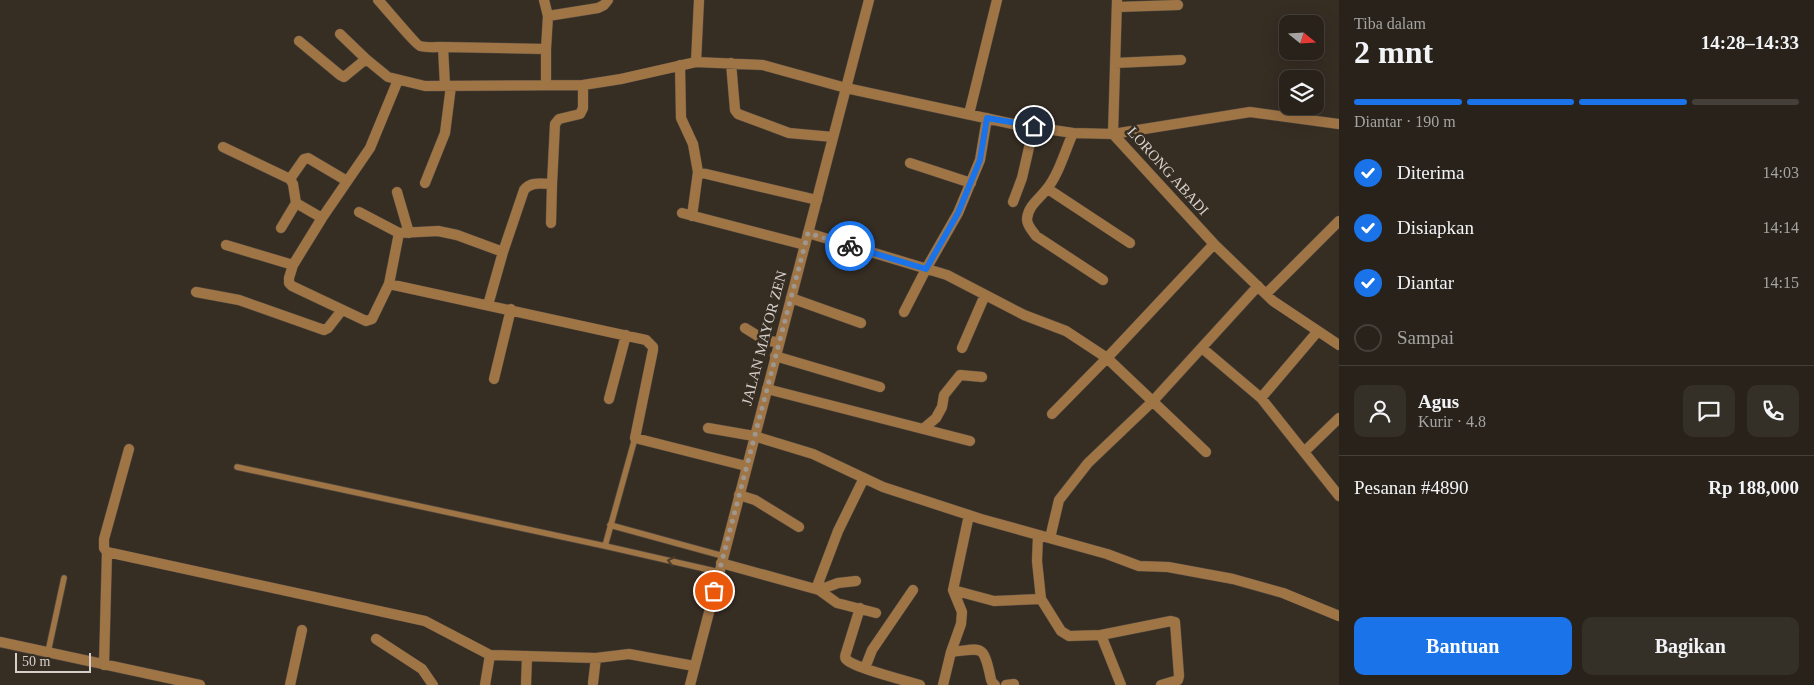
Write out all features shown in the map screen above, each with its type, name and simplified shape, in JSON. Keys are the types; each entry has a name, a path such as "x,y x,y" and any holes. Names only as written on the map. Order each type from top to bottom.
{"street":[{"path":"378,0 408,33 415,44 424,47 546,49"},
{"path":"544,0 548,16 546,85"},
{"path":"548,16 598,8 608,0"},
{"path":"696,62 699,0"},
{"name":"JALAN MAYOR ZEN","path":"690,685 766,389 870,0"},
{"path":"969,114 997,0"},
{"path":"1178,5 1117,4 1113,134 1250,112 1339,124"},
{"name":"LORONG ABADI","path":"340,34 388,77 425,86 584,85 696,62 763,65 846,88 987,118 1073,133 1113,134 1214,244 1266,294 1339,345"},
{"path":"299,41 340,76 344,77 366,59"},
{"path":"425,183 445,133 448,86 444,46"},
{"path":"1116,63 1181,60"},
{"path":"730,63 735,110 738,114 789,132 833,137"},
{"path":"680,65 681,118 693,144 698,172 697,187 687,214 805,245"},
{"path":"397,192 404,233 389,284 370,320 366,321 289,283 293,265 322,218 370,148 398,80"},
{"path":"551,223 556,124 559,119 580,114 583,108 584,85"},
{"path":"904,312 958,213 980,160 987,118"},
{"path":"1013,202 1022,178 1034,126"},
{"path":"1073,133 1048,189 1032,204 1027,217 1029,226 1036,236 1103,280"},
{"path":"223,147 290,179 293,184 296,203 281,228"},
{"path":"290,179 304,159 308,158 347,181"},
{"path":"910,163 970,183"},
{"path":"698,172 816,200"},
{"path":"488,305 503,252 524,190 532,183 552,184"},
{"path":"1048,189 1130,242"},
{"path":"296,203 322,218"},
{"path":"359,212 404,233 438,231 457,235 503,252"},
{"path":"1266,294 1339,221"},
{"path":"808,233 947,275 1024,315 1066,330 1107,358 1206,452"},
{"path":"1052,414 1214,244"},
{"path":"226,245 293,265"},
{"path":"389,284 511,309 646,340 653,347 635,438 746,466"},
{"path":"1050,538 1059,500 1088,463 1152,401 1258,286"},
{"path":"196,292 239,300 319,329 328,328 342,310"},
{"path":"962,348 985,295"},
{"path":"791,298 860,323"},
{"path":"494,379 511,309"},
{"path":"745,328 766,341 779,342"},
{"path":"1261,398 1318,331"},
{"path":"609,399 626,335"},
{"path":"1202,348 1261,398 1339,496"},
{"path":"776,356 880,387"},
{"path":"923,429 936,418 942,407 944,395 960,376 964,374 982,377"},
{"path":"766,389 970,441"},
{"path":"1304,452 1339,418"},
{"path":"708,428 754,436 813,454 883,487 968,515 1107,554 1139,566 1168,567 1234,579 1283,593 1339,616"},
{"path":"104,665 107,552 104,548 104,539 129,449"},
{"path":"817,589 838,532 864,478"},
{"path":"739,495 752,498 799,527"},
{"path":"943,685 951,652 961,624 962,612 953,590 968,515"},
{"path":"1038,535 1037,561 1041,599 1061,631 1069,636 1101,635 1171,621 1175,622 1179,676 1178,680 1161,685"},
{"path":"107,552 425,621 490,655 596,658 629,654 694,666"},
{"path":"721,563 817,589 837,602 876,613"},
{"path":"817,589 838,583 856,581"},
{"path":"864,668 872,650 913,590"},
{"path":"953,590 994,601 1041,599"},
{"path":"860,608 845,656 847,661 920,685"},
{"path":"290,685 302,630"},
{"path":"1101,635 1121,685"},
{"path":"376,639 422,669 433,685"},
{"path":"0,642 200,685"},
{"path":"951,652 976,649 982,651 985,655 991,682 995,685"},
{"path":"485,685 490,655"},
{"path":"526,685 527,656"},
{"path":"593,683 596,658"},
{"path":"1006,685 1014,684"}],"lane":[{"path":"605,546 635,438"},
{"path":"237,468 605,546 721,563"},
{"path":"610,525 721,563"},
{"path":"48,652 64,578"}],"way so far":[{"path":"714,591 808,233 850,246"}],"route":[{"path":"850,246 926,269 958,213 980,160 987,118 1013,124 1034,126"}]}
